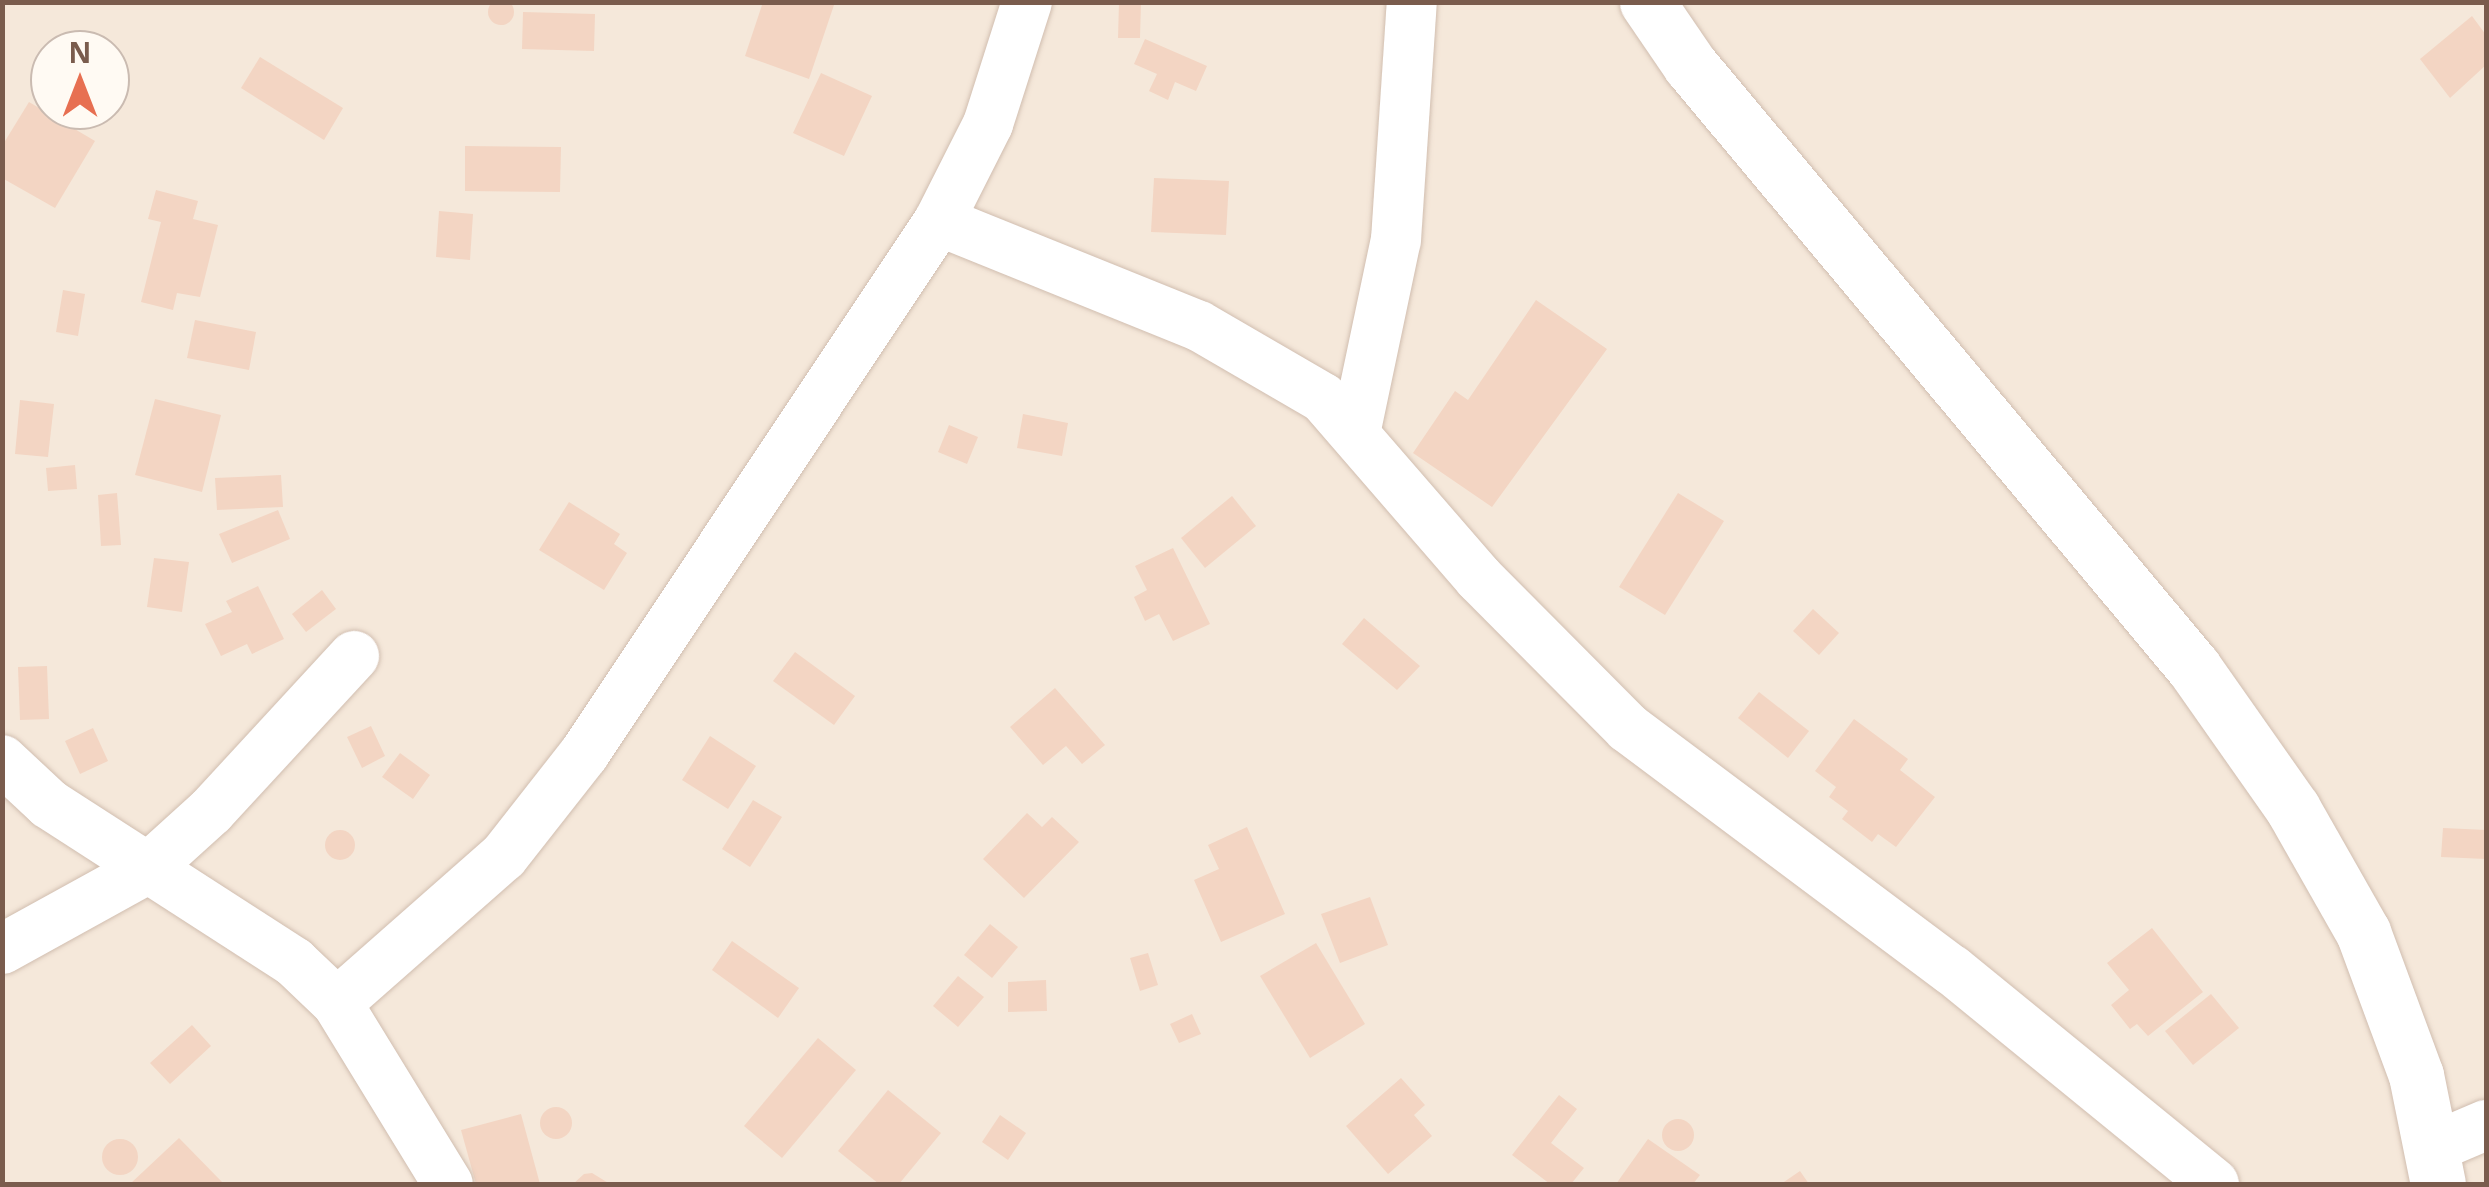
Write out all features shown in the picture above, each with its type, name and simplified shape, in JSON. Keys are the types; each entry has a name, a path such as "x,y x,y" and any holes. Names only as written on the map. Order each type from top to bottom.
{"street":[{"path":"337,1003 504,856 584,754 939,221 988,124 1027,2"},
{"path":"1356,430 1396,240 1412,2"},
{"path":"1647,2 1703,80 2194,668 2293,809 2363,932 2416,1076 2435,1166 2486,1125"},
{"path":"939,221 1200,326 1323,398 1356,430 1479,578 1628,728 1952,970 2214,1184"},
{"path":"2,948 147,869 212,811 354,656"},
{"path":"2,760 49,804 294,962 337,1003 448,1184"}],"shaded area":[{"path":"2,3 2486,3 2486,1184 3,1184"}],"building":[{"path":"501,-1 510,3 514,12 510,21 501,25 492,21 488,12 492,3"},
{"path":"763,2 835,2 809,79 745,56"},
{"path":"1119,2 1141,2 1140,38 1118,38"},
{"path":"523,12 595,14 594,51 522,49"},
{"path":"2472,16 2486,35 2486,65 2450,98 2420,59"},
{"path":"1145,39 1207,66 1196,91 1175,82 1168,100 1149,91 1157,74 1134,64"},
{"path":"260,57 343,108 324,140 241,88"},
{"path":"821,73 872,96 844,156 793,133"},
{"path":"29,102 30,130 76,130 95,141 55,208 2,178 2,146"},
{"path":"465,146 561,147 560,192 465,191"},
{"path":"1154,178 1229,181 1226,235 1151,232"},
{"path":"156,190 198,201 193,219 218,225 200,297 177,293 173,310 141,302 161,222 148,219"},
{"path":"439,211 473,214 470,260 436,257"},
{"path":"63,290 85,294 78,336 56,332"},
{"path":"1536,300 1607,349 1492,507 1413,453 1455,391 1468,400"},
{"path":"195,320 256,332 249,370 187,358"},
{"path":"155,399 221,415 202,492 135,475"},
{"path":"20,400 54,404 48,457 15,454"},
{"path":"1023,414 1068,423 1062,456 1017,448"},
{"path":"949,425 978,437 967,464 938,452"},
{"path":"75,465 77,489 48,491 46,468"},
{"path":"281,475 283,507 217,510 215,478"},
{"path":"117,493 121,545 101,546 98,495"},
{"path":"1678,493 1724,521 1665,615 1619,587"},
{"path":"1232,496 1256,526 1205,568 1181,538"},
{"path":"569,502 620,534 614,544 627,553 604,590 539,550"},
{"path":"278,510 290,539 232,563 219,534"},
{"path":"1173,548 1210,624 1173,641 1159,614 1145,621 1134,597 1147,590 1135,566"},
{"path":"154,558 189,562 182,612 147,607"},
{"path":"258,586 284,639 252,654 247,644 221,656 205,624 232,612 226,601"},
{"path":"322,590 336,609 306,632 292,614"},
{"path":"1813,609 1839,633 1819,655 1793,631"},
{"path":"1364,618 1420,666 1397,690 1342,644"},
{"path":"795,652 855,696 834,725 773,681"},
{"path":"47,666 49,719 20,720 18,667"},
{"path":"1055,688 1105,745 1082,764 1066,746 1043,765 1010,727"},
{"path":"1759,692 1809,731 1788,758 1738,718"},
{"path":"1854,719 1908,759 1900,770 1935,797 1896,847 1878,834 1872,842 1842,819 1848,811 1829,797 1836,787 1815,771"},
{"path":"371,726 385,756 362,768 347,737"},
{"path":"93,728 108,761 80,774 65,741"},
{"path":"710,736 756,766 728,809 682,780"},
{"path":"400,753 430,775 413,799 382,777"},
{"path":"753,800 782,817 750,867 722,849"},
{"path":"1027,813 1042,827 1052,817 1079,842 1024,898 983,859"},
{"path":"1247,827 1285,914 1221,942 1194,880 1219,869 1208,845"},
{"path":"2443,828 2486,830 2486,859 2441,857"},
{"path":"340,830 351,834 355,845 351,856 340,860 329,856 325,845 329,834"},
{"path":"1370,897 1388,945 1340,963 1321,914"},
{"path":"990,924 1018,947 992,978 964,955"},
{"path":"2152,928 2203,992 2148,1036 2137,1024 2130,1029 2111,1005 2129,990 2107,963"},
{"path":"732,941 799,988 778,1018 712,970"},
{"path":"1316,943 1365,1024 1310,1058 1260,976"},
{"path":"1148,953 1158,985 1140,991 1130,958"},
{"path":"958,976 984,997 958,1027 933,1006"},
{"path":"1046,980 1047,1011 1008,1012 1008,982"},
{"path":"2211,994 2239,1028 2193,1065 2165,1031"},
{"path":"1192,1014 1201,1034 1179,1043 1170,1024"},
{"path":"192,1025 211,1046 170,1084 150,1063"},
{"path":"818,1038 856,1070 782,1158 744,1126"},
{"path":"1401,1078 1425,1105 1414,1115 1432,1136 1388,1174 1346,1126"},
{"path":"888,1090 941,1133 899,1184 879,1184 838,1151"},
{"path":"1559,1095 1577,1109 1551,1143 1584,1168 1571,1184 1550,1184 1512,1155"},
{"path":"556,1107 568,1111 572,1123 568,1135 556,1139 544,1135 540,1123 544,1111"},
{"path":"521,1114 540,1184 476,1184 461,1130"},
{"path":"1000,1115 1026,1133 1008,1160 982,1142"},
{"path":"1678,1119 1690,1123 1694,1135 1690,1147 1678,1151 1666,1147 1662,1135 1666,1123"},
{"path":"179,1138 224,1184 130,1184"},
{"path":"120,1139 133,1144 138,1157 133,1170 120,1175 107,1170 102,1157 107,1144"},
{"path":"1648,1139 1700,1175 1693,1184 1616,1184"},
{"path":"1800,1171 1809,1184 1781,1184"},
{"path":"592,1173 610,1184 573,1184 584,1174"}]}
